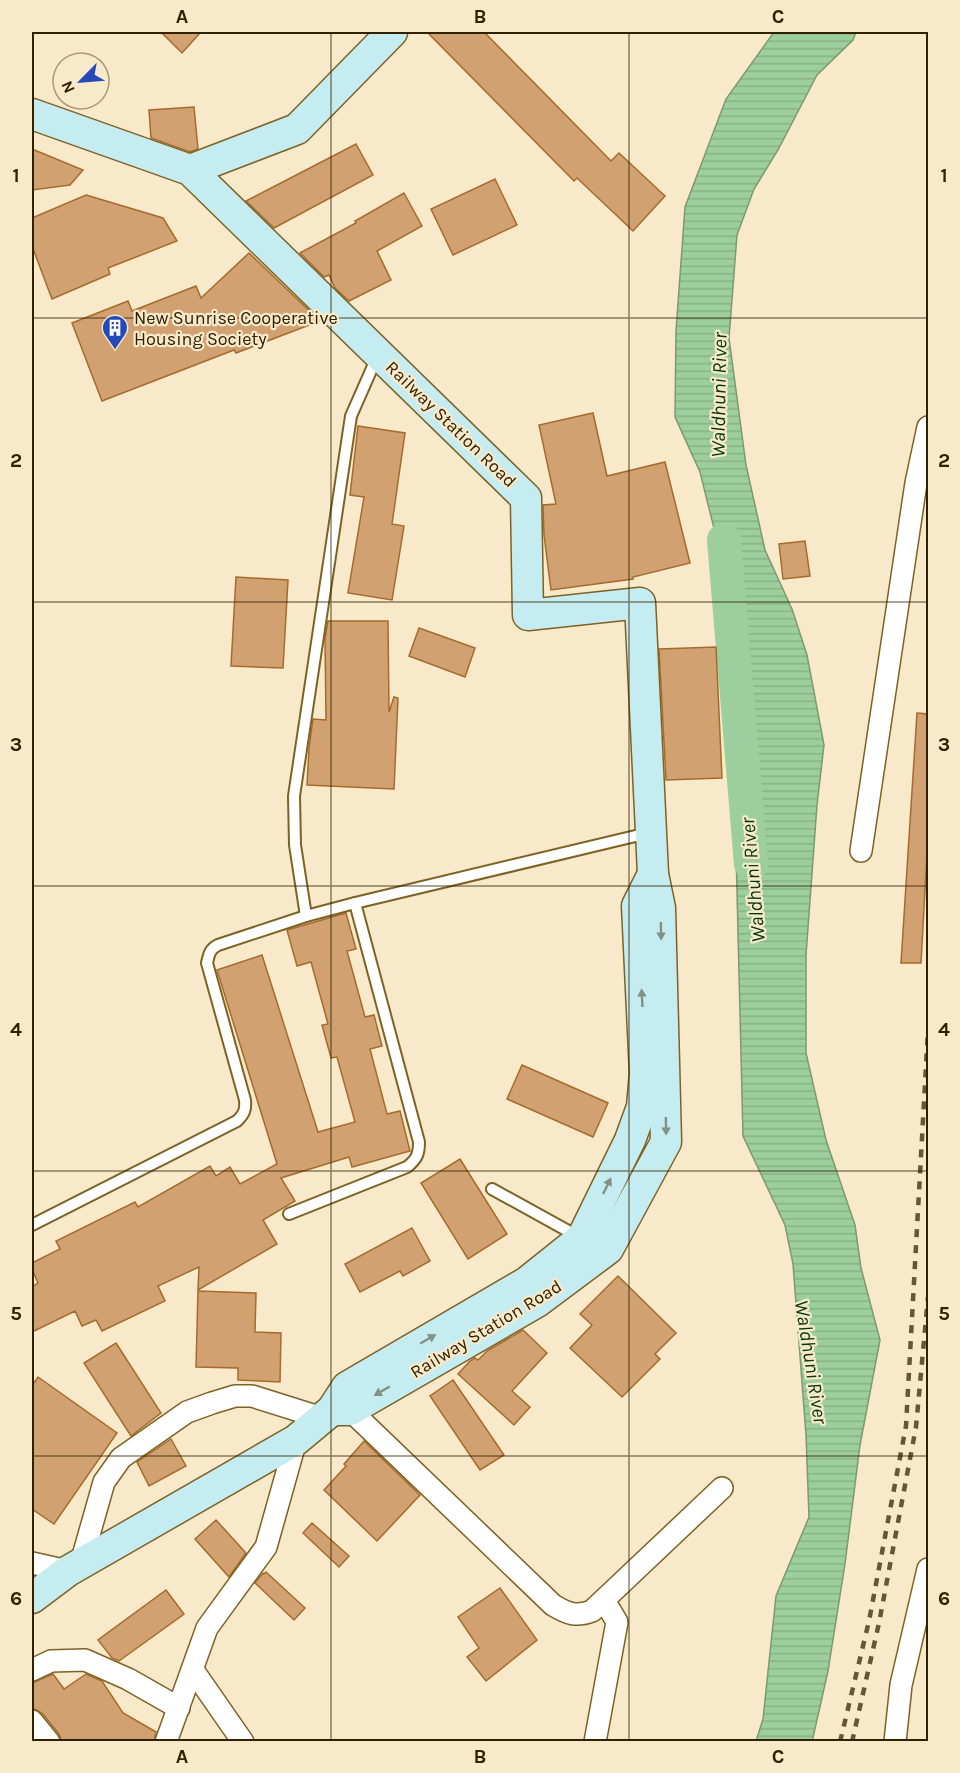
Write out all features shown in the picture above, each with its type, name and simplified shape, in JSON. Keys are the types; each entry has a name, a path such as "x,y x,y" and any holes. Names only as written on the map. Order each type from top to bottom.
{"street":[{"path":"190,170 297,129 392,32"},
{"name":"Railway Station Road","path":"32,114 190,170 526,498 528,615 640,603 653,873 637,906 645,1073 642,1107 594,1245 347,1387 336,1409 296,1440 75,1567 32,1598"},
{"path":"861,851 916,483 928,427"},
{"path":"32,1563 75,1567 104,1482 121,1458 187,1412 235,1396 252,1396 336,1409 553,1605 567,1613 580,1616 592,1611 722,1488"},
{"path":"166,1742 207,1628 266,1547 296,1440"},
{"path":"895,1742 902,1685 928,1569"},
{"path":"595,1742 617,1622 604,1600"},
{"path":"32,1670 51,1661 85,1660 128,1679 179,1708"},
{"path":"193,1670 243,1742"},
{"path":"32,1721 50,1742"}],"lane":[{"path":"306,916 294,845 294,796 351,416 379,354"},
{"path":"32,1226 237,1121 243,1115 246,1108 245,1100 207,963 212,948 306,916 355,903 651,832"},
{"path":"290,1215 407,1167 415,1160 419,1152 419,1142 355,903"},
{"path":"492,1189 594,1245"}],"water":[{"path":"774,32 856,32 853,40 817,75 778,150 754,189 737,235 729,338 746,465 765,550 792,609 807,655 824,745 817,805 806,955 806,1053 826,1140 855,1225 861,1268 880,1340 860,1445 845,1564 828,1671 812,1742 756,1741 763,1719 776,1596 809,1517 806,1435 793,1264 785,1225 743,1136 736,850 748,816 752,779 749,734 751,677 700,472 675,417 676,331 685,207 726,99"}],"building":[{"path":"161,32 201,32 182,53"},
{"path":"427,32 484,32 611,161 619,153 665,196 633,231 577,178 574,181"},
{"path":"194,107 198,149 190,152 151,138 149,110"},
{"path":"356,144 373,175 274,228 246,201"},
{"path":"32,149 83,170 70,185 32,190"},
{"path":"495,179 517,225 453,255 431,209"},
{"path":"404,193 422,226 377,251 391,280 349,301 335,288 329,275 324,277 300,253 356,223 355,221"},
{"path":"86,195 163,218 177,241 108,268 110,274 52,299 32,246 32,218"},
{"path":"249,253 320,321 236,353 234,350 102,401 72,323 128,301 132,311 196,286 201,298"},
{"path":"593,413 607,476 665,462 690,563 633,577 633,579 551,590 544,535 543,505 556,504 539,425"},
{"path":"358,426 405,433 392,524 404,526 392,600 348,593 364,497 350,495"},
{"path":"805,541 810,576 783,579 779,544"},
{"path":"236,577 288,580 283,668 231,666"},
{"path":"328,621 388,621 389,712 394,697 398,698 394,789 307,785 313,719 326,720 325,638"},
{"path":"419,628 475,648 465,677 409,656"},
{"path":"716,647 722,778 666,780 659,649"},
{"path":"917,713 928,714 928,835 921,963 901,963"},
{"path":"346,913 356,949 347,951 365,1017 374,1015 382,1046 370,1049 387,1114 400,1111 410,1151 352,1167 349,1157 281,1178 295,1201 263,1220 277,1244 198,1290 199,1267 158,1286 165,1301 102,1331 96,1320 82,1326 75,1311 32,1332 32,1287 38,1283 32,1263 60,1249 56,1241 135,1202 138,1207 210,1166 216,1176 230,1167 240,1184 277,1164 217,970 262,955 318,1132 355,1122 337,1057 331,1058 322,1025 328,1024 311,962 297,966 287,930"},
{"path":"522,1065 608,1103 593,1137 507,1099"},
{"path":"460,1159 507,1234 468,1259 421,1183"},
{"path":"412,1228 430,1261 403,1276 400,1271 360,1292 345,1264"},
{"path":"618,1276 676,1333 655,1354 660,1359 622,1397 570,1348 592,1325 580,1314"},
{"path":"198,1291 256,1293 255,1332 281,1333 280,1382 238,1380 238,1368 196,1367"},
{"path":"523,1330 547,1353 512,1391 530,1407 514,1425 458,1374 470,1361 475,1358 478,1360 487,1351"},
{"path":"116,1343 161,1413 131,1436 84,1363"},
{"path":"38,1377 117,1433 54,1524 32,1509 32,1386"},
{"path":"453,1380 504,1455 480,1470 430,1396"},
{"path":"171,1439 186,1466 149,1486 137,1462"},
{"path":"364,1441 420,1495 377,1541 324,1490 346,1466 344,1464"},
{"path":"216,1520 246,1553 229,1577 195,1539"},
{"path":"312,1523 349,1556 339,1567 303,1533"},
{"path":"266,1572 305,1608 294,1620 255,1583"},
{"path":"500,1588 537,1640 486,1681 467,1657 479,1648 458,1617"},
{"path":"166,1590 184,1614 119,1661 112,1658 98,1640"},
{"path":"53,1674 64,1689 86,1674 102,1681 123,1713 156,1732 154,1742 62,1742 59,1734 42,1713 32,1708 32,1683"}],"waterway":[{"name":"Waldhuni River","path":"724,540 751,864"}],"railway":[{"path":"840,1742 869,1621 906,1426 928,1030"},
{"path":"852,1742 879,1623 916,1427 928,1297"}],"place":[{"name":"New Sunrise Cooperative Housing Society","path":"115,351"}]}
